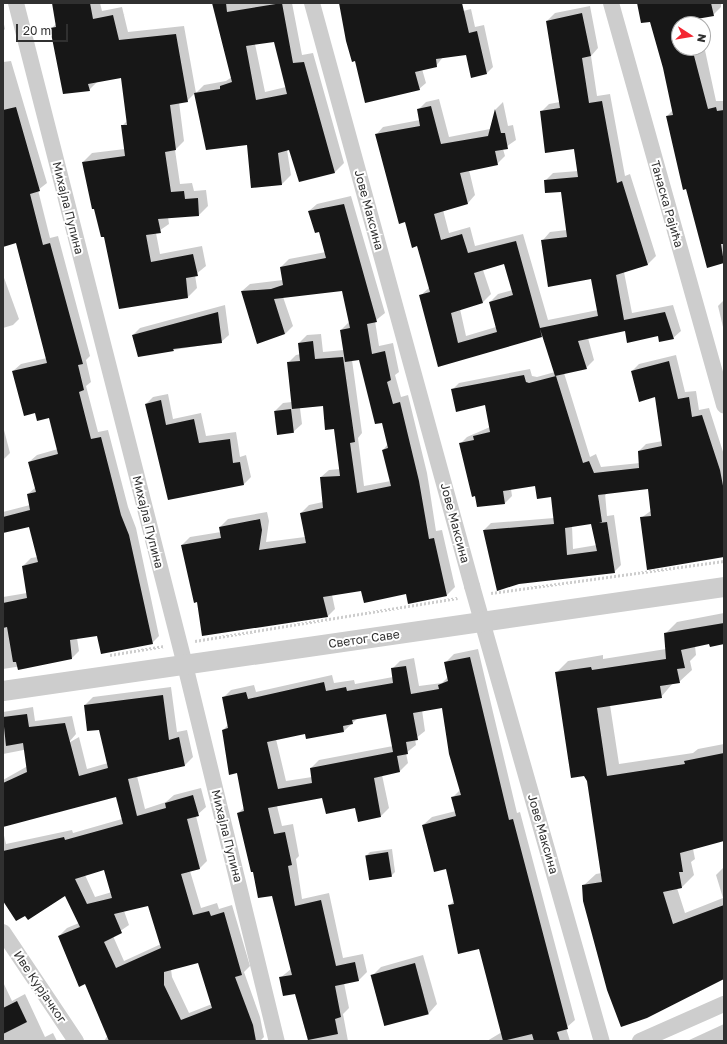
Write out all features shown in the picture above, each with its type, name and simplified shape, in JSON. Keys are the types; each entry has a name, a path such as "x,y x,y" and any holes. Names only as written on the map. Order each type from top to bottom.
{"street":[{"name":"Михајла Пупина","path":"16,3 180,643 277,1041"},
{"name":"Јове Максина","path":"312,3 482,622 602,1041"},
{"name":"Танаска Рајића","path":"611,3 724,405"},
{"name":"Светог Саве","path":"3,691 724,588"},
{"name":"Иве Курјачког","path":"3,932 76,1041"},
{"path":"640,1041 724,1004"}],"path":[{"path":"109,655 475,595 724,561"}],"building":[{"path":"52,3 90,3 93,19 113,15 119,40 176,34 188,102 170,105 176,150 165,152 171,192 184,191 185,199 198,198 199,216 158,219 161,233 146,235 151,262 193,254 198,276 186,278 188,298 119,309 104,237 101,237 94,209 92,209 82,162 125,156 121,125 127,125 121,78 88,84 90,91 63,94 50,28 56,27"},
{"path":"212,3 226,3 227,12 282,3 293,63 304,62 335,173 299,182 289,150 278,153 282,185 251,188 247,145 206,150 194,93 220,89 220,86 232,82","holes":["274,42 287,94 256,100 246,46"]},
{"path":"339,3 462,3 469,33 477,31 487,74 471,78 466,55 436,59 437,67 415,72 420,90 365,103 355,61 352,62 346,41"},
{"path":"637,3 711,3 714,16 671,16 671,56 694,56 708,109 716,107 717,111 724,110 724,244 721,244 724,263 707,268 686,189 683,190 666,116 673,115 663,68 650,22 641,23"},
{"path":"582,13 591,56 582,58 589,103 602,101 617,183 622,181 648,265 616,275 624,320 665,312 674,339 659,342 658,336 627,343 625,331 578,341 587,369 555,376 540,329 542,337 438,367 419,295 430,292 417,246 412,248 405,222 399,224 375,134 420,126 417,109 431,106 441,144 488,136 495,109 501,133 505,133 508,149 495,151 498,165 460,173 468,204 434,214 441,240 462,234 468,253 516,241 540,328 598,316 591,279 548,287 541,240 567,237 561,192 545,193 544,180 578,177 574,149 545,153 540,111 560,108 546,21","holes":["504,264 513,295 489,302 497,332 458,343 451,313 483,303 474,273"]},
{"path":"16,107 40,191 30,194 43,245 50,243 83,364 78,365 84,390 79,392 91,439 101,437 121,515 129,535 153,644 101,654 97,636 70,640 72,659 18,670 16,662 13,662 7,627 3,628 3,603 27,598 22,566 38,562 29,527 3,533 3,517 30,510 27,494 36,492 28,462 58,454 49,418 37,421 35,413 24,416 12,371 47,363 16,243 3,247 3,110"},
{"path":"344,204 377,322 367,324 372,354 385,351 391,380 387,382 393,404 400,402 419,481 429,539 434,538 447,596 408,604 406,594 364,603 361,591 323,597 328,617 202,636 197,602 194,603 181,545 221,538 219,527 260,519 262,530 259,550 306,543 300,513 323,508 320,477 340,476 334,429 325,430 323,406 292,409 287,362 300,361 298,343 313,341 315,359 343,357 355,442 350,443 357,493 391,486 382,450 388,448 382,423 375,424 359,360 345,362 340,330 350,328 342,291 274,299 285,334 257,344 241,291 271,289 283,285 280,267 326,258 319,232 315,233 308,211"},
{"path":"218,312 222,343 173,349 174,351 138,357 132,335"},
{"path":"669,361 678,399 689,397 692,417 702,415 720,470 724,491 724,557 647,570 640,517 651,516 648,489 598,495 602,522 599,523 607,522 615,573 519,584 497,591 483,530 554,524 551,497 537,499 535,486 503,491 505,504 477,507 475,496 472,497 459,443 474,440 473,436 490,432 485,405 456,412 451,389 524,375 526,382 529,383 556,376 583,463 589,461 594,473 639,468 638,451 662,446 655,397 639,402 631,371","holes":["591,524 597,551 567,555 565,528"]},
{"path":"161,400 166,425 194,419 199,443 230,439 233,463 240,462 244,485 168,500 145,404"},
{"path":"291,409 294,433 277,435 274,411"},
{"path":"724,623 724,644 710,647 709,644 681,650 685,668 677,669 680,683 660,686 662,698 597,708 607,776 685,764 684,761 724,753 724,841 680,853 683,872 679,872 682,888 663,892 673,924 724,905 724,979 647,1018 621,1027 607,990 583,901 582,885 602,882 587,781 584,776 571,778 555,672 591,667 592,670 666,659 664,633"},
{"path":"470,657 509,820 513,819 568,1029 557,1032 560,1041 534,1041 532,1034 503,1041 479,949 458,954 448,905 454,904 446,869 434,872 422,825 456,816 451,797 461,795 449,754 442,708 413,713 418,740 406,742 408,754 397,756 400,772 374,778 381,817 358,822 355,808 326,814 322,798 268,808 274,834 285,832 292,865 288,866 295,906 321,900 336,966 355,962 359,981 335,986 341,1017 335,1019 338,1034 308,1040 295,994 283,996 279,977 292,975 272,896 258,898 253,872 251,872 237,813 244,811 237,773 229,775 222,730 228,728 222,697 246,692 248,699 324,682 326,691 346,687 347,691 393,683 391,668 406,666 411,694 439,689 438,685 448,681 444,662","holes":["386,714 393,752 310,768 312,783 278,789 267,742 305,734 306,739 344,732 343,726 353,724 352,720"]},
{"path":"163,695 169,740 179,737 185,766 128,779 137,816 166,808 165,803 193,795 199,816 187,819 200,869 181,874 193,915 209,911 211,916 224,912 242,975 235,977 253,1025 256,1041 109,1041 85,984 79,987 58,936 80,927 65,896 28,920 25,916 16,921 3,901 3,851 64,837 65,840 123,824 116,797 3,827 3,783 27,772 23,743 6,746 3,717 27,714 29,727 65,723 79,776 108,768 99,730 87,731 84,705","holes":["104,870 112,898 87,904 75,879","148,906 161,948 116,968 104,942 122,933 114,914","198,963 212,1008 181,1020 164,985 164,972"]},
{"path":"388,852 392,877 369,880 365,856"},
{"path":"415,963 429,1014 384,1026 371,975"},
{"path":"17,1001 27,1022 3,1034 3,1008"}]}
